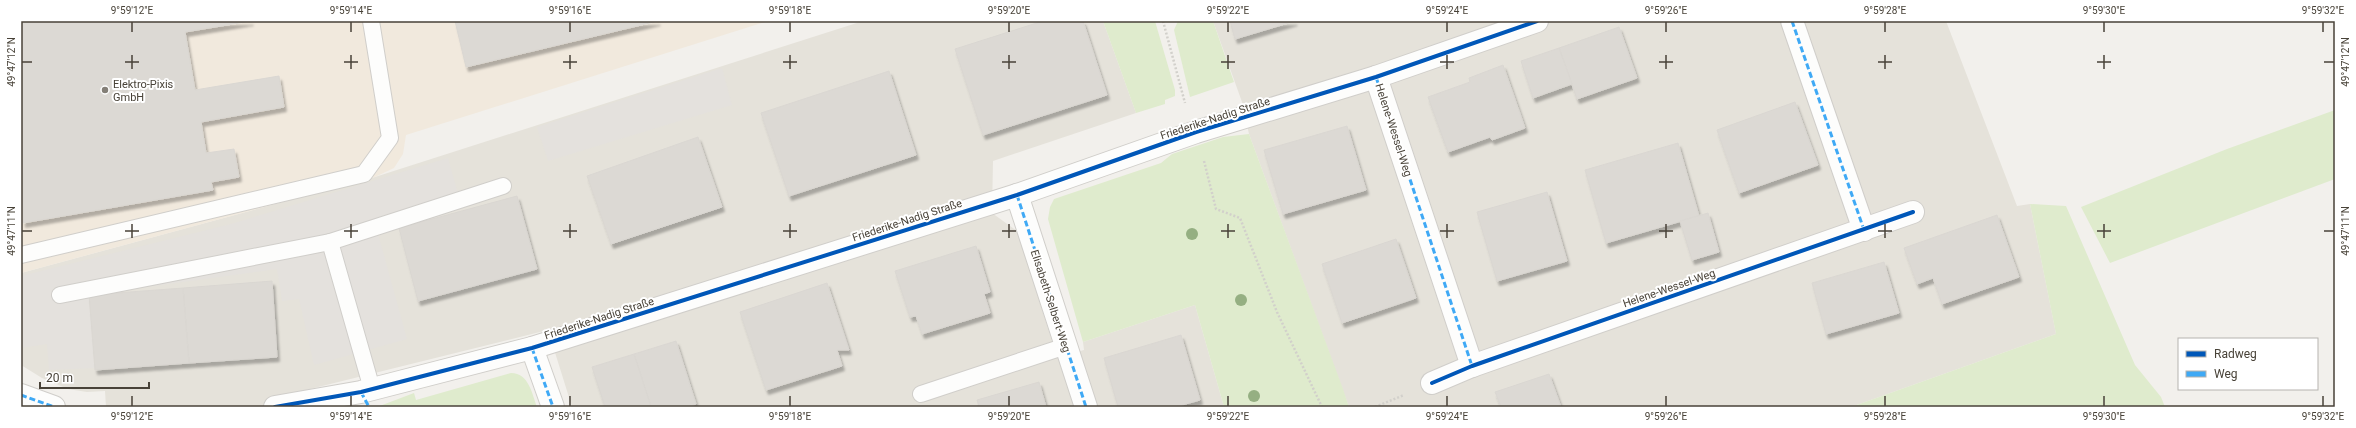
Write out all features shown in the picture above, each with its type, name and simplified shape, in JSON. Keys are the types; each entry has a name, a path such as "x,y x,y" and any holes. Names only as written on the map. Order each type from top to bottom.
{"street":[{"name":"Friederike-Nadig Straße","path":"275,407 372,389 532,348 1017,195 1196,132 1376,77 1536,21"},
{"path":"1792,21 1864,230"},
{"name":"Helene-Wessel-Weg","path":"1376,77 1472,366"},
{"name":"Elisabeth-Selbert-Weg","path":"1017,195 1086,407"},
{"name":"Helene-Wessel-Weg","path":"1432,383 1472,366 1913,212"},
{"path":"532,348 553,407"},
{"path":"21,395 54,407"}],"lane":[{"path":"21,256 364,174 390,138 371,21"},
{"path":"60,296 330,242 503,186"},
{"path":"330,242 372,389"},
{"path":"921,394 1066,346"}],"path":[{"path":"1163,21 1185,102 1196,132 1216,209 1240,218 1277,312 1322,407"}],"shaded area":[{"path":"21,21 768,21 406,135 403,154 394,168 375,177 21,273"},
{"path":"863,21 1103,21 1136,113 993,161 992,213 1017,231 1057,357 1084,350 1083,342 1195,305 1224,407 572,407 548,330 306,390 309,407 106,407 105,391 87,392 68,389 42,378 21,365 21,273 375,177"},
{"path":"1213,21 1946,21 2017,206 2030,204 2056,334 1851,407 1349,407 1249,134 1242,102"},
{"path":"722,68 732,105 548,161 537,127"},
{"path":"448,158 462,208 377,230 407,339 314,365 299,299 282,301 277,269 89,295 95,368 49,370 47,344 21,348 21,276 231,224"}],"green space":[{"path":"1103,21 1155,21 1175,90 1175,96 1165,100 1165,104 1136,113"},
{"path":"1178,21 1213,21 1234,82 1190,97 1174,30"},
{"path":"2335,110 2335,179 2110,263 2081,207 2227,149"},
{"path":"1249,134 1349,407 1224,407 1195,305 1083,342 1048,219 1050,207 1054,199 1161,163 1172,154 1223,137"},
{"path":"2030,204 2066,206 2135,365 2161,397 2165,407 1851,407 2056,334"},
{"path":"511,373 522,376 526,380 537,407 377,407 414,393 416,400"}],"building":[{"path":"30,21 251,21 185,32 195,90 279,76 284,107 201,122 206,153 234,149 239,177 211,182 213,190 23,223 21,23"},
{"path":"455,21 658,21 466,67"},
{"path":"1043,21 1083,21 1107,95 983,135 955,49"},
{"path":"1230,21 1295,21 1235,39"},
{"path":"1619,27 1637,78 1577,99 1559,48"},
{"path":"1559,48 1572,84 1533,98 1521,61"},
{"path":"1503,65 1525,128 1492,140 1490,137 1448,152 1428,97 1470,82 1469,78"},
{"path":"889,71 916,155 789,196 761,113"},
{"path":"1795,102 1818,165 1739,193 1717,130"},
{"path":"1347,126 1366,190 1283,214 1264,150"},
{"path":"698,137 722,207 611,244 587,176"},
{"path":"1678,143 1699,216 1606,243 1585,170"},
{"path":"1547,192 1567,261 1497,281 1477,212"},
{"path":"517,196 537,269 418,301 399,228"},
{"path":"1708,213 1719,252 1692,260 1680,221"},
{"path":"1997,215 2019,277 1942,304 1933,278 1917,284 1904,248"},
{"path":"1396,239 1416,298 1342,323 1322,264"},
{"path":"976,246 990,292 984,294 990,313 922,334 916,316 910,317 895,271"},
{"path":"1884,262 1899,313 1826,334 1812,283"},
{"path":"272,281 277,357 189,363 183,288"},
{"path":"827,283 849,350 837,350 842,366 766,390 740,312"},
{"path":"183,288 189,363 95,370 89,295"},
{"path":"1181,335 1200,400 1175,407 1118,407 1104,358"},
{"path":"676,341 696,404 688,407 651,407 634,354"},
{"path":"634,354 651,407 605,407 592,367"},
{"path":"1549,374 1561,407 1501,407 1495,392"},
{"path":"1039,382 1046,407 979,407 977,400"}],"marked path":[{"path":"1792,21 1864,230"},
{"path":"1376,77 1472,366"},
{"path":"1017,195 1086,407"},
{"path":"532,348 553,407"},
{"path":"361,392 369,407"},
{"path":"21,395 54,407"}],"cycle path":[{"path":"275,407 361,392 532,348 1017,195 1196,132 1376,77 1537,21"},
{"path":"1432,383 1472,366 1913,212"}],"place":[{"name":"Elektro-Pixis GmbH","path":"105,90"}]}
